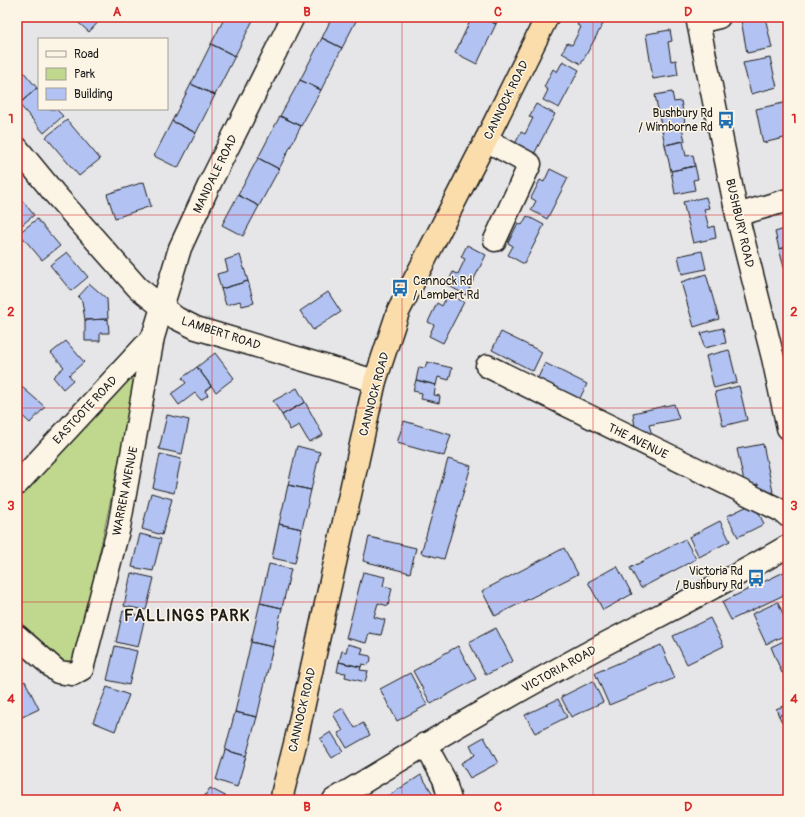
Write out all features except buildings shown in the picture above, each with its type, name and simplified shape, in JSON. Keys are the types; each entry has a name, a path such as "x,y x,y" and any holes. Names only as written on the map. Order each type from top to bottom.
{"highway":[{"name":"CANNOCK ROAD","path":"282,800 375,380 398,312 547,17"}],"street":[{"name":"MANDALE ROAD","path":"153,337 180,248 210,183 293,17"},
{"path":"697,19 719,17"},
{"name":"BUSHBURY ROAD","path":"697,19 737,215 773,358 788,428"},
{"path":"486,140 530,164 495,240"},
{"name":"LAMBERT ROAD","path":"17,148 138,288 176,318 196,328 375,380"},
{"path":"737,215 788,200"},
{"name":"EASTCOTE ROAD","path":"21,469 153,337"},
{"name":"WARREN AVENUE","path":"17,636 58,672 72,674 82,669 119,527 153,337"},
{"name":"THE AVENUE","path":"487,366 788,516"},
{"name":"VICTORIA ROAD","path":"334,800 425,744 601,646 745,571 788,546"},
{"path":"425,744 444,779 450,800"}],"green space":[{"path":"129,372 136,372 136,381 77,658 66,662 17,619 17,498"}],"place":[{"name":"Bushbury Rd / Wimborne Rd","path":"726,120"},
{"name":"Cannock Rd / Lambert Rd","path":"400,288"},
{"name":"Victoria Rd / Bushbury Rd","path":"756,578"}],"district":[{"name":"FALLINGS PARK","path":"187,615"}]}
